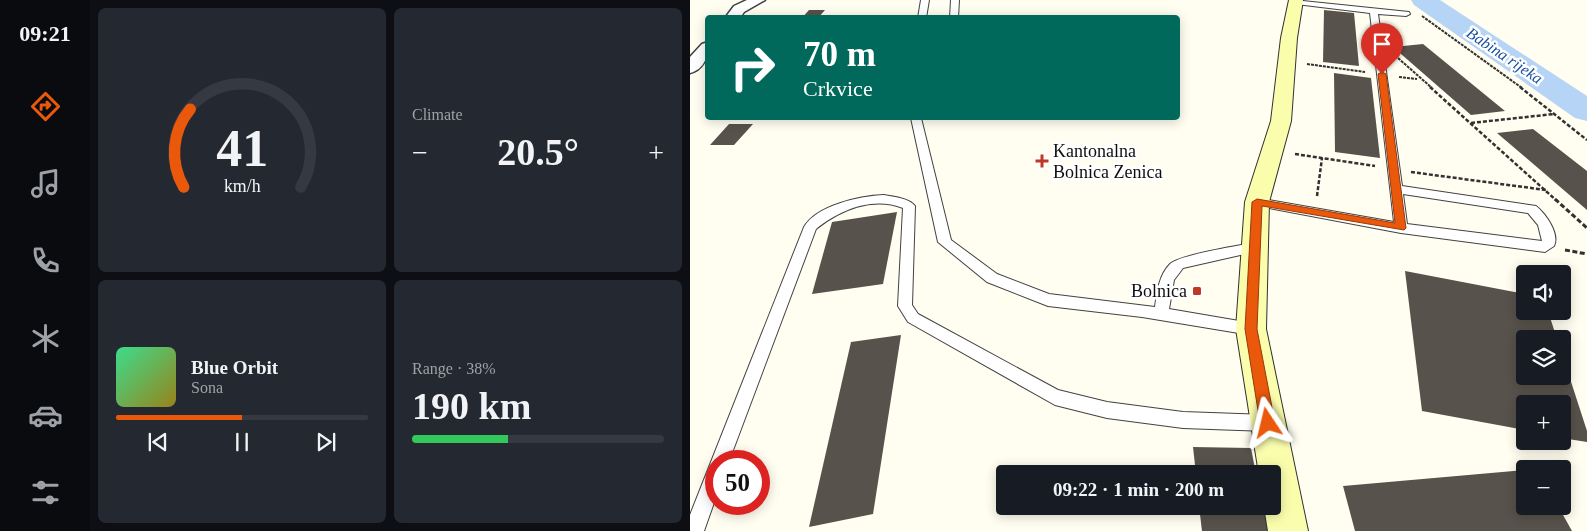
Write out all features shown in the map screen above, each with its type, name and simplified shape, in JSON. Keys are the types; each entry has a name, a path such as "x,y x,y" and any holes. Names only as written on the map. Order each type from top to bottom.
{"main road":[{"path":"1288,531 1251,329 1253,248 1257,202 1281,120 1296,1"}],"street":[{"path":"734,15 739,9 758,0"},
{"path":"690,68 705,50"}],"lane":[{"path":"922,15 925,0"},
{"path":"954,15 955,0"},
{"path":"1296,1 1406,14"},
{"path":"1374,11 1401,228"},
{"path":"916,120 945,242 992,278 1048,300 1161,314 1251,329"},
{"path":"1257,202 1401,228 1545,247 1550,243 1550,238 1537,212 1532,210 1396,189"},
{"path":"724,450 810,226 824,214 842,206 882,200 899,201 909,206 905,306 913,318 1055,397 1107,410 1183,420 1268,423"},
{"path":"1161,314 1168,274 1178,264 1253,248"},
{"path":"694,531 705,501"}],"path":[{"path":"1421,16 1555,114 1587,140"},
{"path":"1378,39 1419,79 1587,228"},
{"path":"1287,62 1419,79"},
{"path":"1470,124 1555,114"},
{"path":"1316,212 1322,158"}],"building":[{"path":"809,10 825,10 821,15 805,15"},
{"path":"1324,10 1354,13 1359,66 1323,62"},
{"path":"1423,44 1505,111 1471,115 1393,47"},
{"path":"1334,73 1371,78 1380,158 1335,152"},
{"path":"729,124 753,124 734,145 710,145"},
{"path":"1533,129 1587,171 1587,210 1497,133"},
{"path":"897,212 883,284 812,294 832,222"},
{"path":"1405,271 1516,292 1516,320 1551,320 1554,330 1516,330 1516,385 1571,385 1571,382 1587,431 1587,442 1571,439 1571,395 1516,395 1516,428 1422,411"},
{"path":"901,335 873,514 809,527 851,342"},
{"path":"1193,447 1251,448 1254,465 1195,465"},
{"path":"1516,471 1516,515 1563,515 1572,531 1355,531 1343,486"},
{"path":"1200,515 1265,515 1269,531 1202,531"}],"waterway":[{"name":"Babina rijeka","path":"1423,0 1482,38 1587,111"}],"place":[{"name":"Kantonalna Bolnica Zenica","path":"1042,161"},
{"name":"Bolnica","path":"1197,291"}],"route":[{"path":"1268,423 1251,329 1253,248 1257,202 1401,228 1382,74"}]}
